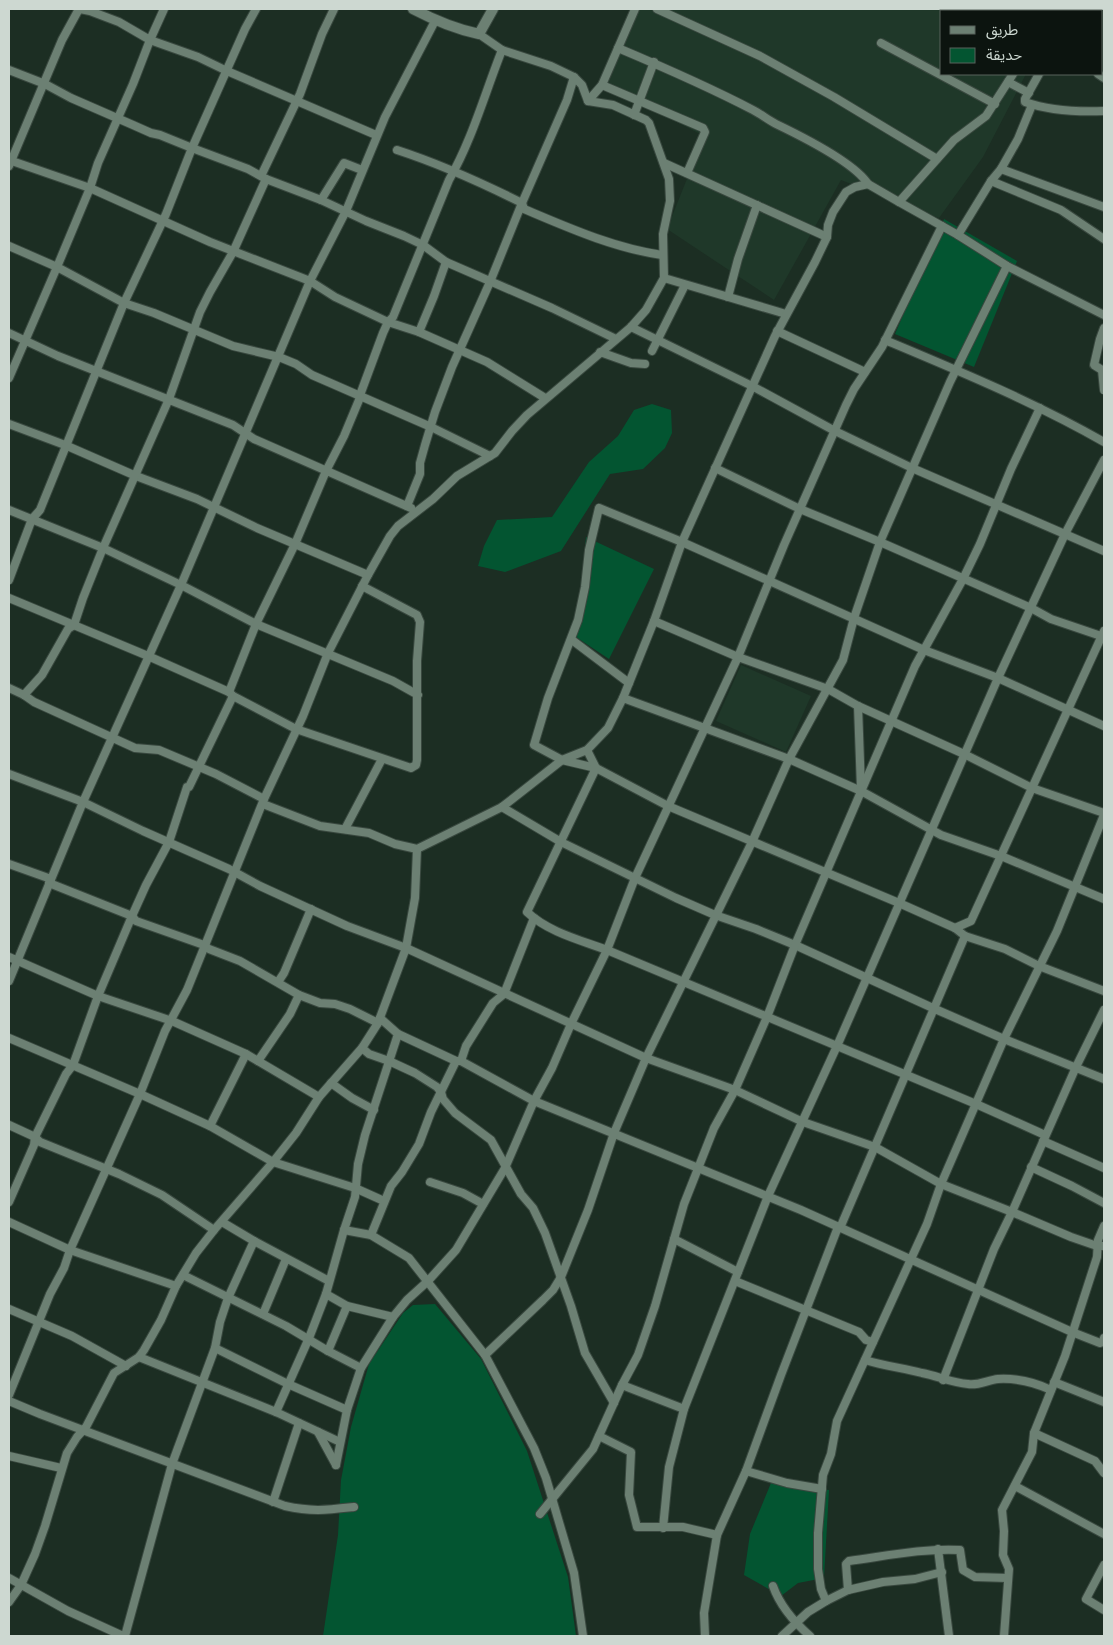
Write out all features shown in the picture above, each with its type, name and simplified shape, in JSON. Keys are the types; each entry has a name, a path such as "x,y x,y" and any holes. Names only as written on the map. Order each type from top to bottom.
{"street":[{"path":"376,135 198,57 150,40 119,22 79,9 62,40 10,162 90,188 162,222 233,252 310,281 336,297 388,322 419,332 487,362 545,398"},
{"path":"9,378 164,9"},
{"path":"9,580 32,519 40,510 124,303 162,222 244,29 256,9"},
{"path":"24,695 42,675 68,629 74,624 103,548 169,399 200,312 233,252 297,102 322,34 334,9"},
{"path":"412,9 435,21 479,34 502,50 551,66 574,77 582,85 588,101"},
{"path":"479,34 494,9"},
{"path":"588,101 602,85 635,9"},
{"path":"658,9 760,56 937,158"},
{"path":"9,981 83,802 181,585 310,281 346,211 376,135 435,21"},
{"path":"881,43 940,72"},
{"path":"618,48 654,62 754,110 804,138 862,175 868,184 958,234 1007,266 1104,315"},
{"path":"9,1202 34,1145 35,1136 72,1065 98,996 132,916 169,842 187,787 231,694 256,624 295,544 326,471 360,400 360,395 388,322 393,317 449,180 454,172 502,50"},
{"path":"634,115 654,62"},
{"path":"9,70 44,84 133,126 248,169 263,178 321,200 423,245 446,262 552,308 616,339"},
{"path":"946,75 995,104"},
{"path":"899,202 954,140 986,116 1012,75"},
{"path":"1038,75 1024,101 1032,105 1081,112 1104,111"},
{"path":"407,506 420,474 420,463 425,445 452,367 490,282 574,77"},
{"path":"1008,82 1029,93"},
{"path":"602,85 705,130 687,173"},
{"path":"9,1395 50,1294 64,1268 70,1250 140,1094 165,1032 187,990 264,801 303,716 328,653 368,574 390,536 398,526 433,499 457,476 496,453 512,431 545,398 631,327 646,310 664,278 663,234 670,189 669,179 651,127 646,120 613,105 588,101"},
{"path":"958,234 991,181 1001,169 1018,139 1032,105"},
{"path":"398,150 454,172 522,203 524,209 594,238 619,246 662,255"},
{"path":"321,200 344,163 362,170"},
{"path":"664,163 827,237"},
{"path":"1001,169 1104,207"},
{"path":"991,181 1061,210 1104,239"},
{"path":"9,688 34,702 135,748 159,750 216,774 264,801 320,826 369,833 395,844 417,849 502,807 562,760 587,750 608,728 623,698 654,621 682,542 777,331 827,237 828,225 833,212 846,192 855,187 868,184"},
{"path":"1048,204 1054,188"},
{"path":"728,297 738,259 757,206"},
{"path":"318,1432 336,1465 347,1410 361,1368 393,1317 456,1250 505,1168 534,1101 552,1068 570,1024 607,950 635,878 738,657 768,582 850,396 885,340 942,226"},
{"path":"9,246 57,267 124,303 194,329 233,346 278,357 296,364 312,375 432,427 490,456"},
{"path":"419,332 446,262"},
{"path":"485,1355 543,1300 561,1277 588,1210 614,1133 646,1058 752,842 789,759 843,660 854,618 880,542 956,370 1007,266"},
{"path":"664,278 786,314"},
{"path":"652,351 684,285"},
{"path":"631,327 752,386 835,431 912,468 1104,550"},
{"path":"1104,328 1094,364 1103,371 1104,390"},
{"path":"777,331 865,372"},
{"path":"9,333 58,356 233,425 254,440 407,506 416,512"},
{"path":"885,340 1040,408 1104,442"},
{"path":"600,352 631,364 645,364"},
{"path":"540,1514 589,1454 638,1355 650,1322 684,1204 714,1128 735,1090 767,1018 795,945 893,721 915,666 964,579 1040,408"},
{"path":"9,424 65,445 368,574"},
{"path":"663,1528 669,1467 684,1409 768,1196 837,1046 998,678 1065,534 1104,460"},
{"path":"715,468 800,509 1031,608 1050,619 1103,635 971,921 955,928"},
{"path":"1104,726 998,678 924,650 682,542 598,508 589,550 582,602 572,640 548,698 534,745 562,760 596,768 668,806 899,903 955,928 965,936 1005,949 1039,966 1104,991"},
{"path":"9,510 103,548 181,585 256,624 393,681 418,695"},
{"path":"9,598 148,656 231,694 296,729 411,768 416,765 417,760 417,661 420,622 418,616 362,586"},
{"path":"654,621 738,657 828,690 1032,788 1104,814 1057,931 1004,1039 941,1184 927,1224 835,1428 831,1454 824,1476 818,1533 818,1568 821,1589 826,1601"},
{"path":"572,640 629,683"},
{"path":"623,698 789,759 861,791 941,835 1001,856 1104,899"},
{"path":"858,706 861,791"},
{"path":"587,750 596,768"},
{"path":"345,829 382,759"},
{"path":"596,768 527,912 534,918 560,932 976,1104 1104,1168"},
{"path":"9,774 83,802 347,926 406,948 646,1058 735,1090 803,1122 875,1147 941,1184 1100,1246"},
{"path":"502,807 561,842 715,915 756,928 934,1009 1104,1079"},
{"path":"9,1602 21,1585 46,1526 61,1468 72,1443 84,1431 114,1373 126,1366 144,1350 161,1320 176,1286 196,1253 296,1133 319,1097 362,1048 379,1021 406,948 414,898 417,849"},
{"path":"9,864 132,916 136,921 204,945 209,949 240,961 299,995 320,1003 335,1004 379,1021 398,1034 459,1061 534,1101 768,1196 1072,1332 1100,1343 1103,1342 1104,1338"},
{"path":"278,982 287,966 310,909"},
{"path":"370,1236 391,1186 419,1144 431,1112 466,1046 495,1000 504,994 534,918"},
{"path":"705,1636 705,1608 718,1535 746,1471 805,1311 839,1227 965,936"},
{"path":"9,957 98,996 172,1020 246,1054 319,1097"},
{"path":"258,1061 290,1014 299,995"},
{"path":"943,1380 978,1289 1031,1167 1104,1010"},
{"path":"276,1412 309,1338 326,1294 355,1197 358,1164 365,1135 398,1034"},
{"path":"9,1038 210,1126 273,1162 355,1188 384,1201"},
{"path":"362,1048 369,1054 415,1073 437,1087 443,1099 455,1112 491,1140 521,1194 533,1208 545,1233 585,1353 614,1403"},
{"path":"210,1126 246,1054"},
{"path":"331,1083 352,1098 374,1110"},
{"path":"9,1125 35,1136 40,1142 106,1169 162,1195 214,1230"},
{"path":"1031,1167 1104,1203"},
{"path":"430,1182 463,1193 483,1204"},
{"path":"9,1222 70,1250 176,1286"},
{"path":"222,1222 329,1281"},
{"path":"1004,1636 1009,1569 1003,1555 1004,1531 1002,1510 1032,1452 1034,1433 1065,1356 1100,1246 1100,1234 1104,1226"},
{"path":"344,1230 370,1236 409,1258 485,1355 534,1448 546,1478 574,1573 583,1636"},
{"path":"674,1239 738,1272"},
{"path":"9,1578 68,1611 124,1636 172,1464 215,1348 220,1322 228,1298 254,1241"},
{"path":"263,1314 286,1259"},
{"path":"183,1275 309,1338 328,1351 361,1368"},
{"path":"735,1282 859,1332 866,1340 873,1342"},
{"path":"326,1294 347,1306 393,1317"},
{"path":"328,1351 347,1306"},
{"path":"9,1309 72,1336 126,1366"},
{"path":"215,1348 288,1384 347,1410"},
{"path":"139,1356 276,1412 340,1442"},
{"path":"865,1360 885,1366 925,1373 943,1380 973,1385 997,1379 1028,1381 1052,1386 1104,1402"},
{"path":"622,1384 684,1409"},
{"path":"9,1401 273,1502 300,1509 322,1511 354,1507"},
{"path":"273,1502 299,1422"},
{"path":"1034,1433 1095,1461 1104,1473"},
{"path":"599,1436 631,1452 629,1495 636,1526 639,1528 683,1527 718,1535"},
{"path":"9,1456 61,1468"},
{"path":"746,1471 787,1483 822,1489"},
{"path":"1015,1486 1104,1534"},
{"path":"848,1590 846,1564 849,1561 938,1549 960,1550 963,1570 975,1577 1008,1578"},
{"path":"938,1549 948,1636"},
{"path":"1104,1565 1086,1599 1104,1610"},
{"path":"782,1636 808,1612 848,1590 883,1582 915,1579 942,1572"},
{"path":"773,1586 777,1599 796,1623 810,1636"}],"shaded area":[{"path":"638,9 1059,9 940,10 940,75 1025,75 983,157 939,218 841,180 774,300 667,229 704,136 607,86"},
{"path":"741,665 811,696 786,752 716,721"}],"green space":[{"path":"944,219 1017,261 974,367 895,334"},
{"path":"652,404 671,410 672,433 665,448 643,469 610,474 561,551 505,572 478,566 484,546 497,520 552,517 589,462 618,436 634,410"},
{"path":"586,537 654,569 609,659 576,637"},
{"path":"435,1304 481,1359 527,1451 568,1577 576,1636 323,1636 338,1535 341,1480 351,1427 369,1364 403,1313 413,1305"},
{"path":"771,1483 829,1490 824,1578 798,1583 781,1596 744,1575 750,1534"}]}
